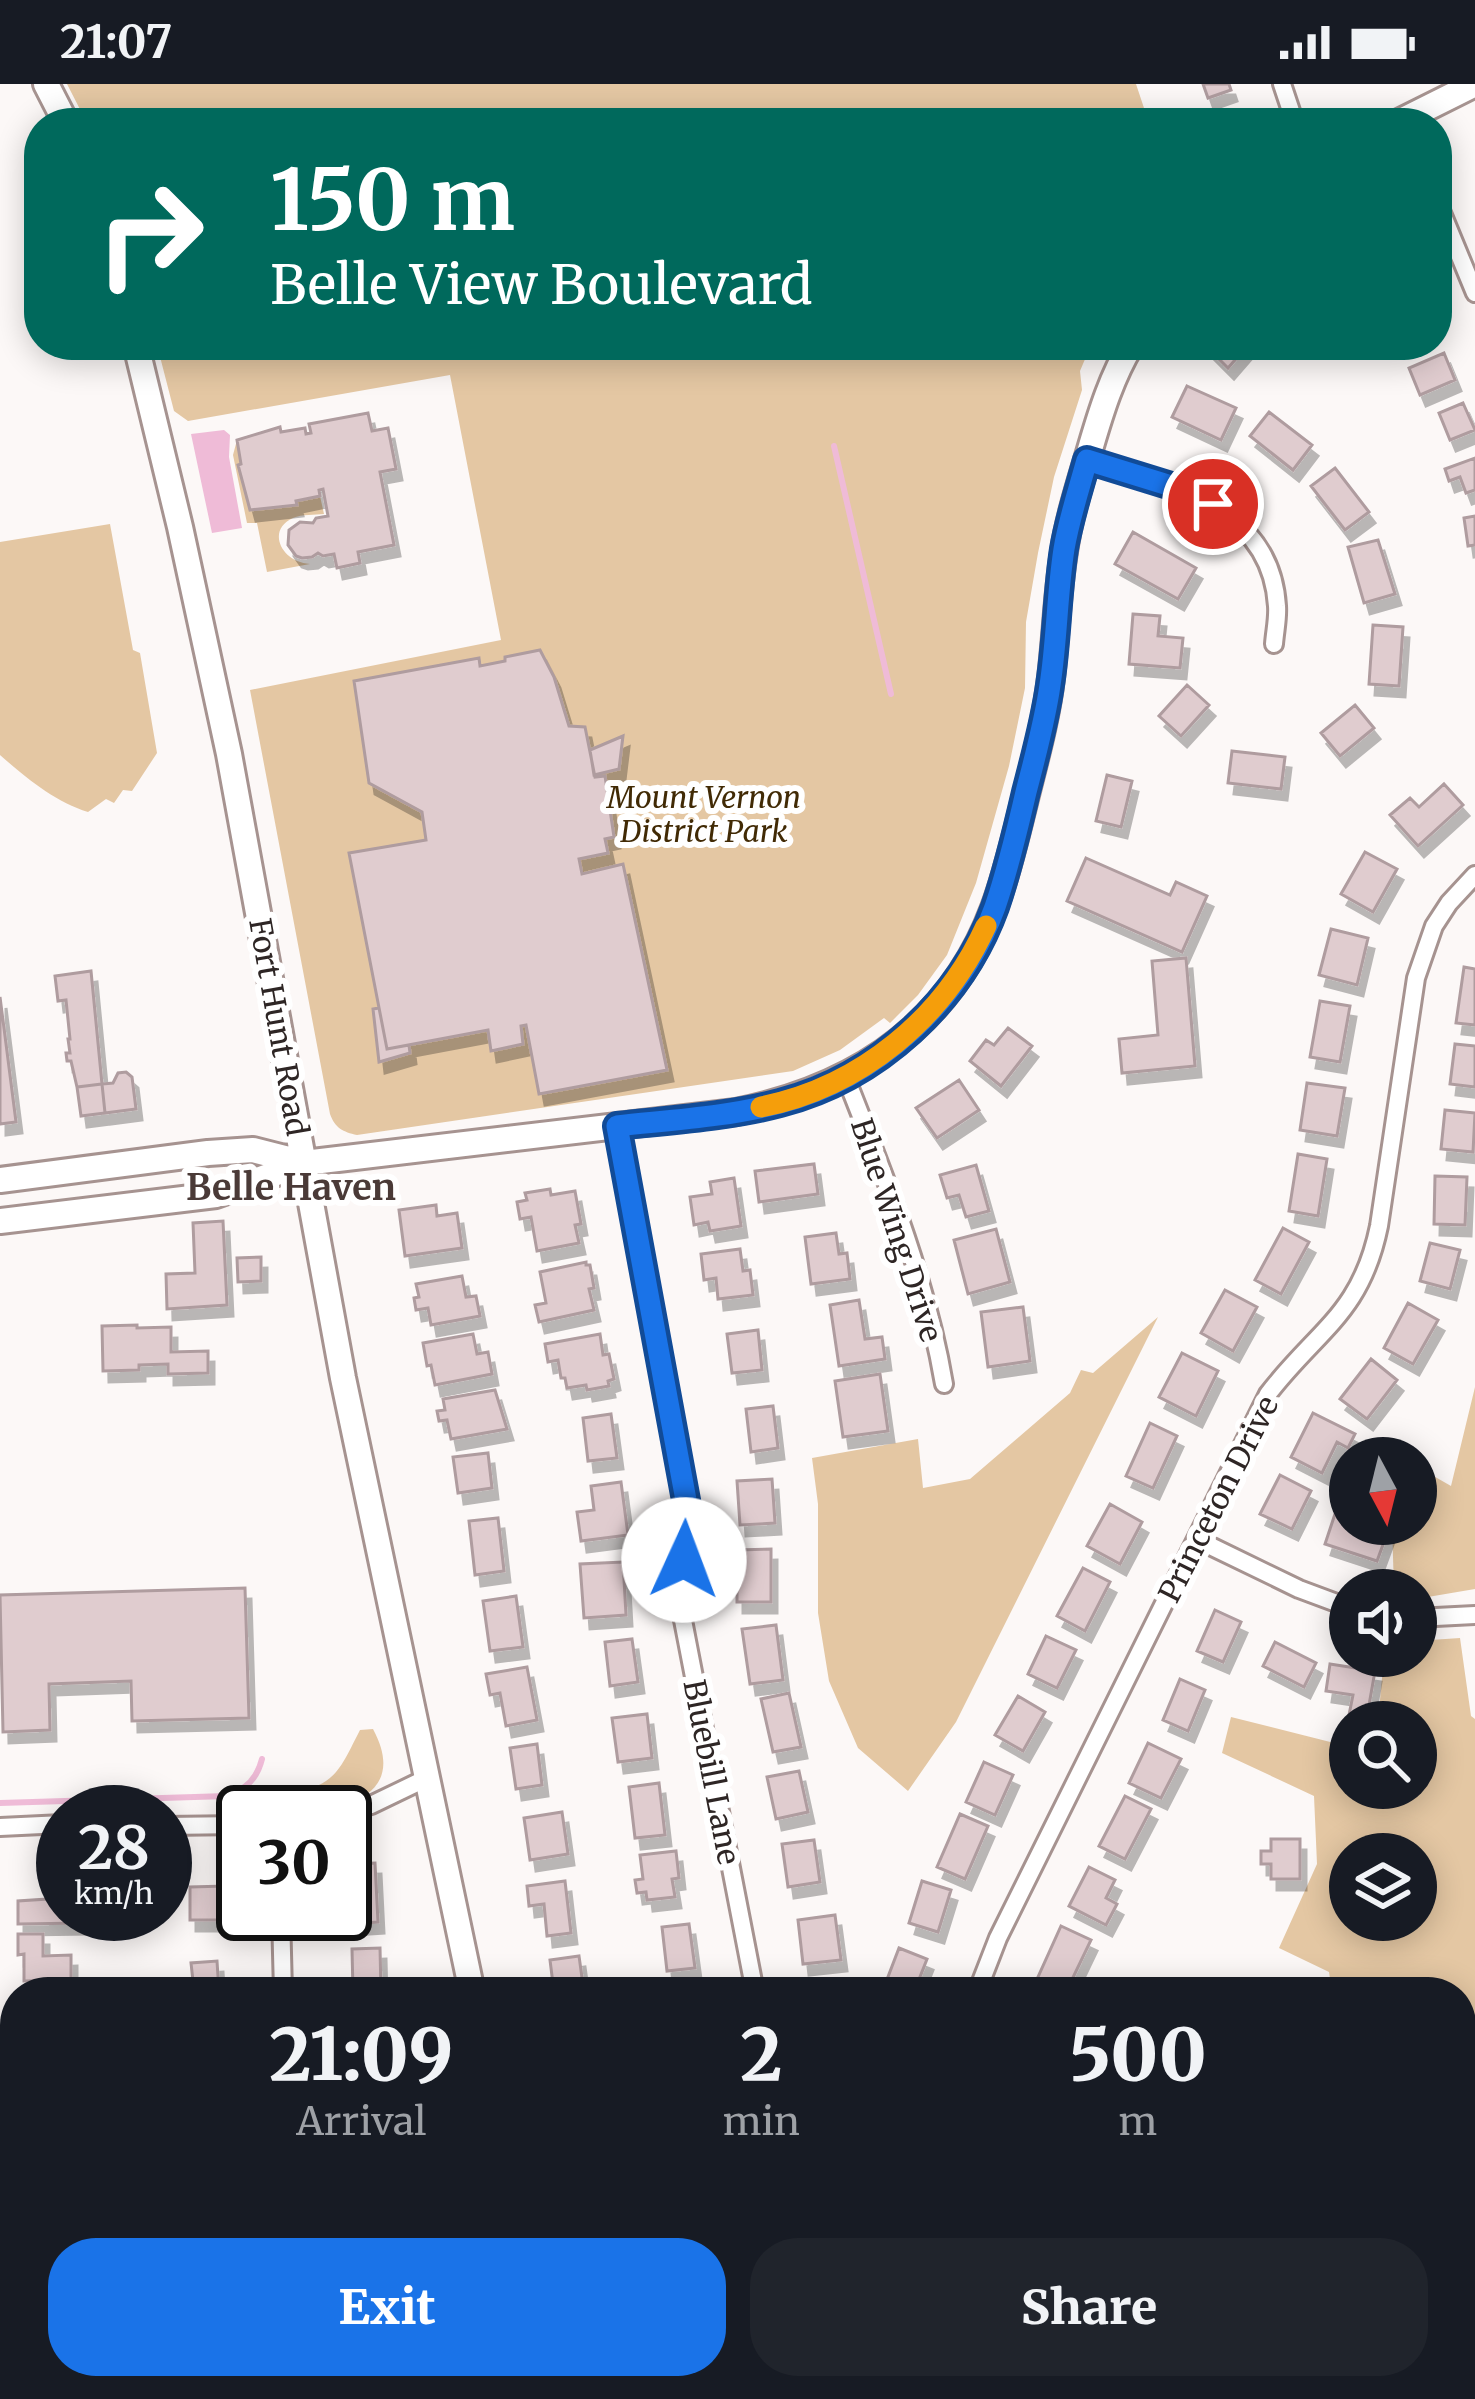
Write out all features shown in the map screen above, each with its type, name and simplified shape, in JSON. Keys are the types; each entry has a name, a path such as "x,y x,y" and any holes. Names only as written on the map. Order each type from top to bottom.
{"main road":[{"path":"1428,108 1475,84"},
{"name":"Fort Hunt Road","path":"139,360 229,754 344,1378 469,1977"},
{"path":"0,1221 216,1195 304,1163 736,1112 783,1102 845,1078 893,1046 929,1013 967,964 994,910 1045,718 1064,549 1116,360"},
{"path":"0,1180 253,1150 304,1163"}],"street":[{"path":"1452,237 1475,293"},
{"path":"1087,460 1168,485 1213,504 1239,523 1258,549 1275,592 1274,644"},
{"name":"Princeton Drive","path":"983,1977 1268,1394 1288,1367 1343,1313 1369,1265 1416,978 1434,926 1475,875"},
{"name":"Blue Wing Drive","path":"845,1078 896,1204 944,1384"},
{"name":"Bluebill Lane","path":"617,1126 688,1511 682,1615 752,1977"},
{"path":"1196,1539 1329,1600"},
{"path":"1437,1617 1475,1615"},
{"path":"372,1805 429,1777"},
{"path":"0,1827 36,1825"},
{"path":"282,1941 283,1977"}],"green space":[{"path":"67,84 1136,84 1144,108 79,108"},
{"name":"Mount Vernon District Park","path":"161,360 1085,360 1080,371 1082,390 1054,477 1038,553 1026,622 1025,688 1009,766 976,883 947,955 918,995 890,1023 884,1018 840,1050 793,1071 357,1135 337,1126 330,1114 250,690 501,640 450,375 188,421 174,411"},
{"path":"237,440 250,510 320,496 324,514 293,518 280,530 285,552 310,564 267,572 257,523 247,523 233,455"},
{"path":"110,524 157,753 132,791 123,790 114,803 106,799 88,812 52,795 0,755 0,542"},
{"path":"1158,1317 956,1722 908,1791 858,1748 829,1681 818,1613 818,1504 812,1458 918,1439 923,1488 970,1479 1070,1393 1081,1370 1093,1373"},
{"path":"1475,1387 1475,1589 1437,1595 1437,1569 1393,1569 1393,1545 1437,1545 1437,1478 1451,1486"},
{"path":"1460,1638 1475,1719 1475,1977 1330,1977 1329,1972 1279,1948 1317,1864 1314,1796 1222,1753 1231,1717 1329,1742 1329,1809 1437,1809 1437,1701 1380,1701 1382,1677 1437,1677 1437,1640"},
{"path":"373,1729 382,1752 383,1771 376,1786 319,1785 340,1767 360,1730"}],"shaded area":[{"path":"224,430 230,435 229,457 242,528 212,533 191,434"}],"building":[{"path":"1203,84 1229,84 1231,90 1208,98"},
{"path":"1428,360 1447,360 1455,380 1420,395 1409,368"},
{"path":"1187,386 1236,408 1221,440 1172,417"},
{"path":"1463,403 1475,430 1450,440 1439,413"},
{"path":"1269,412 1312,445 1293,470 1250,436"},
{"path":"368,413 372,431 388,428 396,469 380,472 394,545 358,552 360,563 337,568 334,554 296,556 288,545 289,530 300,522 313,523 328,516 323,489 320,496 296,501 297,505 250,510 237,440 280,427 281,432 305,428 306,434 311,433 309,424"},
{"path":"1475,458 1475,490 1466,493 1460,477 1449,481 1445,469"},
{"path":"1335,468 1369,512 1345,530 1311,486"},
{"path":"1475,516 1475,545 1468,546 1464,518"},
{"path":"1133,532 1196,568 1178,599 1115,564"},
{"path":"1378,540 1395,594 1364,603 1348,547"},
{"path":"1133,614 1160,616 1158,636 1183,638 1180,668 1129,664"},
{"path":"1373,625 1403,627 1399,686 1369,684"},
{"path":"540,650 569,726 585,727 595,777 605,776 614,837 605,839 608,853 579,859 582,874 623,864 667,1070 539,1094 526,1025 521,1026 523,1044 491,1051 488,1030 387,1049 349,853 426,840 422,812 369,783 354,681 479,658 480,666"},
{"path":"1187,685 1209,705 1181,736 1159,716"},
{"path":"1355,705 1374,728 1340,756 1321,733"},
{"path":"623,736 619,769 594,775 590,750"},
{"path":"1232,751 1285,757 1281,789 1228,783"},
{"path":"1107,775 1132,781 1121,827 1096,821"},
{"path":"1444,784 1463,805 1418,846 1390,815 1410,798 1419,807"},
{"path":"1365,852 1397,869 1373,912 1341,894"},
{"path":"1086,858 1170,895 1176,882 1207,896 1182,952 1067,901"},
{"path":"1331,929 1368,938 1357,985 1319,975"},
{"path":"1186,958 1195,1066 1122,1073 1119,1039 1158,1035 1152,961"},
{"path":"1464,967 1475,969 1475,1025 1456,1023"},
{"path":"91,971 102,1084 77,1087 71,1061 67,1061 66,1000 58,1001 55,976"},
{"path":"0,997 16,1122 0,1124"},
{"path":"1320,1001 1350,1006 1340,1062 1310,1057"},
{"path":"379,1008 387,1049 409,1045 410,1053 379,1062 373,1009"},
{"path":"1008,1028 1032,1046 1001,1086 970,1061 986,1040 994,1045"},
{"path":"1455,1044 1475,1046 1475,1087 1450,1084"},
{"path":"118,1073 132,1077 136,1109 105,1113 102,1084 113,1083"},
{"path":"959,1080 979,1110 937,1138 916,1108"},
{"path":"1307,1083 1345,1088 1337,1136 1300,1130"},
{"path":"102,1084 105,1113 81,1116 77,1087"},
{"path":"1445,1110 1475,1113 1473,1152 1441,1149"},
{"path":"1298,1154 1327,1159 1318,1216 1289,1211"},
{"path":"814,1164 818,1194 759,1202 755,1171"},
{"path":"976,1165 989,1211 966,1217 959,1195 947,1198 940,1175"},
{"path":"1435,1176 1467,1177 1465,1225 1434,1224"},
{"path":"734,1178 741,1226 710,1231 708,1222 694,1225 690,1197 712,1194 710,1182"},
{"path":"550,1189 551,1195 575,1191 579,1243 537,1251 531,1217 520,1219 517,1202 527,1200 525,1193"},
{"path":"436,1205 437,1216 457,1213 462,1248 405,1256 399,1210"},
{"path":"223,1221 227,1305 167,1309 166,1274 195,1273 193,1223"},
{"path":"1283,1228 1309,1242 1281,1294 1255,1280"},
{"path":"996,1229 1010,1282 968,1294 954,1240"},
{"path":"836,1233 839,1254 847,1253 850,1279 811,1284 805,1237"},
{"path":"1430,1243 1460,1250 1450,1289 1420,1281"},
{"path":"740,1249 743,1271 750,1270 753,1295 718,1299 716,1278 704,1280 701,1254"},
{"path":"261,1257 261,1281 238,1282 237,1258"},
{"path":"586,1262 594,1288 589,1289 594,1310 539,1322 535,1305 546,1303 540,1272"},
{"path":"462,1276 466,1297 476,1296 480,1316 431,1325 428,1308 416,1310 416,1284"},
{"path":"1225,1290 1257,1307 1233,1351 1201,1333"},
{"path":"859,1300 865,1339 882,1337 885,1359 839,1366 830,1305"},
{"path":"1408,1303 1438,1320 1413,1364 1384,1348"},
{"path":"1023,1307 1030,1361 988,1367 981,1312"},
{"path":"102,1326 171,1327 171,1352 208,1351 208,1373 168,1374 168,1364 103,1371"},
{"path":"758,1330 762,1370 732,1373 727,1334"},
{"path":"473,1334 477,1354 488,1352 492,1374 435,1385 423,1343"},
{"path":"600,1334 614,1379 608,1381 609,1386 567,1388 558,1360 548,1362 545,1344"},
{"path":"1182,1353 1218,1371 1196,1416 1159,1397"},
{"path":"1371,1359 1397,1380 1367,1419 1340,1399"},
{"path":"880,1374 888,1431 843,1437 835,1381"},
{"path":"495,1390 507,1429 451,1439 447,1420 439,1421 437,1411 445,1410 443,1399"},
{"path":"773,1406 778,1448 751,1452 746,1409"},
{"path":"1313,1413 1355,1434 1329,1437 1329,1459 1322,1473 1291,1457"},
{"path":"611,1414 617,1458 588,1461 583,1418"},
{"path":"1150,1423 1177,1436 1153,1488 1126,1476"},
{"path":"488,1453 492,1488 458,1493 453,1457"},
{"path":"1280,1475 1311,1491 1292,1529 1260,1514"},
{"path":"772,1479 775,1523 740,1525 737,1481"},
{"path":"621,1482 628,1535 581,1541 577,1512 594,1510 591,1486"},
{"path":"1110,1504 1142,1522 1120,1564 1087,1546"},
{"path":"498,1518 504,1571 475,1575 469,1521"},
{"path":"1329,1532 1329,1545 1383,1545 1377,1561 1325,1544"},
{"path":"771,1549 771,1602 737,1602 737,1550"},
{"path":"623,1562 626,1615 584,1618 580,1564"},
{"path":"1083,1568 1110,1582 1085,1631 1057,1616"},
{"path":"245,1588 249,1718 132,1721 131,1681 49,1684 50,1730 3,1732 0,1595"},
{"path":"516,1596 523,1647 490,1651 483,1601"},
{"path":"1215,1610 1241,1622 1223,1662 1197,1651"},
{"path":"776,1625 783,1680 750,1684 742,1629"},
{"path":"1046,1636 1076,1650 1057,1688 1028,1674"},
{"path":"632,1639 638,1682 610,1686 605,1642"},
{"path":"1275,1642 1316,1663 1304,1687 1263,1666"},
{"path":"527,1667 537,1720 506,1726 500,1693 490,1695 486,1674"},
{"path":"1329,1671 1329,1677 1374,1677 1370,1701 1352,1701 1353,1695 1326,1691"},
{"path":"1180,1679 1205,1690 1188,1731 1163,1720"},
{"path":"789,1693 801,1747 773,1752 761,1699"},
{"path":"1018,1696 1045,1712 1023,1751 995,1735"},
{"path":"647,1714 652,1758 618,1762 612,1718"},
{"path":"1148,1743 1181,1759 1161,1798 1129,1783"},
{"path":"537,1744 542,1785 516,1789 510,1748"},
{"path":"984,1762 1013,1775 995,1815 966,1802"},
{"path":"799,1771 808,1812 776,1819 767,1777"},
{"path":"659,1783 665,1835 635,1838 629,1787"},
{"path":"1125,1796 1151,1809 1125,1859 1099,1846"},
{"path":"562,1812 568,1854 530,1860 524,1818"},
{"path":"960,1814 988,1826 965,1879 937,1867"},
{"path":"1271,1839 1300,1839 1300,1879 1271,1879 1271,1864 1261,1864 1261,1851 1271,1851"},
{"path":"814,1840 820,1882 788,1887 782,1844"},
{"path":"676,1851 675,1897 647,1900 646,1892 637,1893 635,1880 643,1879 640,1855"},
{"path":"372,1863 378,1922 372,1922"},
{"path":"1089,1867 1115,1880 1106,1898 1117,1904 1106,1925 1069,1906"},
{"path":"565,1881 571,1933 547,1936 544,1904 529,1906 527,1886"},
{"path":"922,1881 951,1890 938,1932 909,1923"},
{"path":"216,1886 216,1920 192,1920 192,1887"},
{"path":"36,1900 36,1924 18,1924 18,1901"},
{"path":"835,1915 841,1960 803,1964 798,1920"},
{"path":"689,1924 695,1968 667,1971 662,1927"},
{"path":"1061,1926 1091,1940 1073,1977 1038,1977"},
{"path":"18,1934 36,1934 36,1941 43,1941 43,1956 71,1955 71,1977 24,1977 24,1954 18,1955"},
{"path":"380,1948 381,1977 353,1977 352,1949"},
{"path":"899,1948 927,1959 920,1977 888,1977"},
{"path":"579,1956 582,1977 552,1977 550,1960"},
{"path":"217,1961 218,1977 193,1977 191,1963"}],"waterway":[{"path":"834,446 891,694"},
{"path":"0,1803 227,1796 250,1782 262,1759"}],"slow traffic":[{"path":"761,1107 845,1078 893,1046 951,986 986,926"}],"district":[{"name":"Belle Haven","path":"291,1187"}],"route":[{"path":"684,1560 688,1511 617,1126 783,1102 845,1078 893,1046 929,1013 967,964 994,910 1011,856 1045,718 1064,549 1087,460 1213,504"}]}
